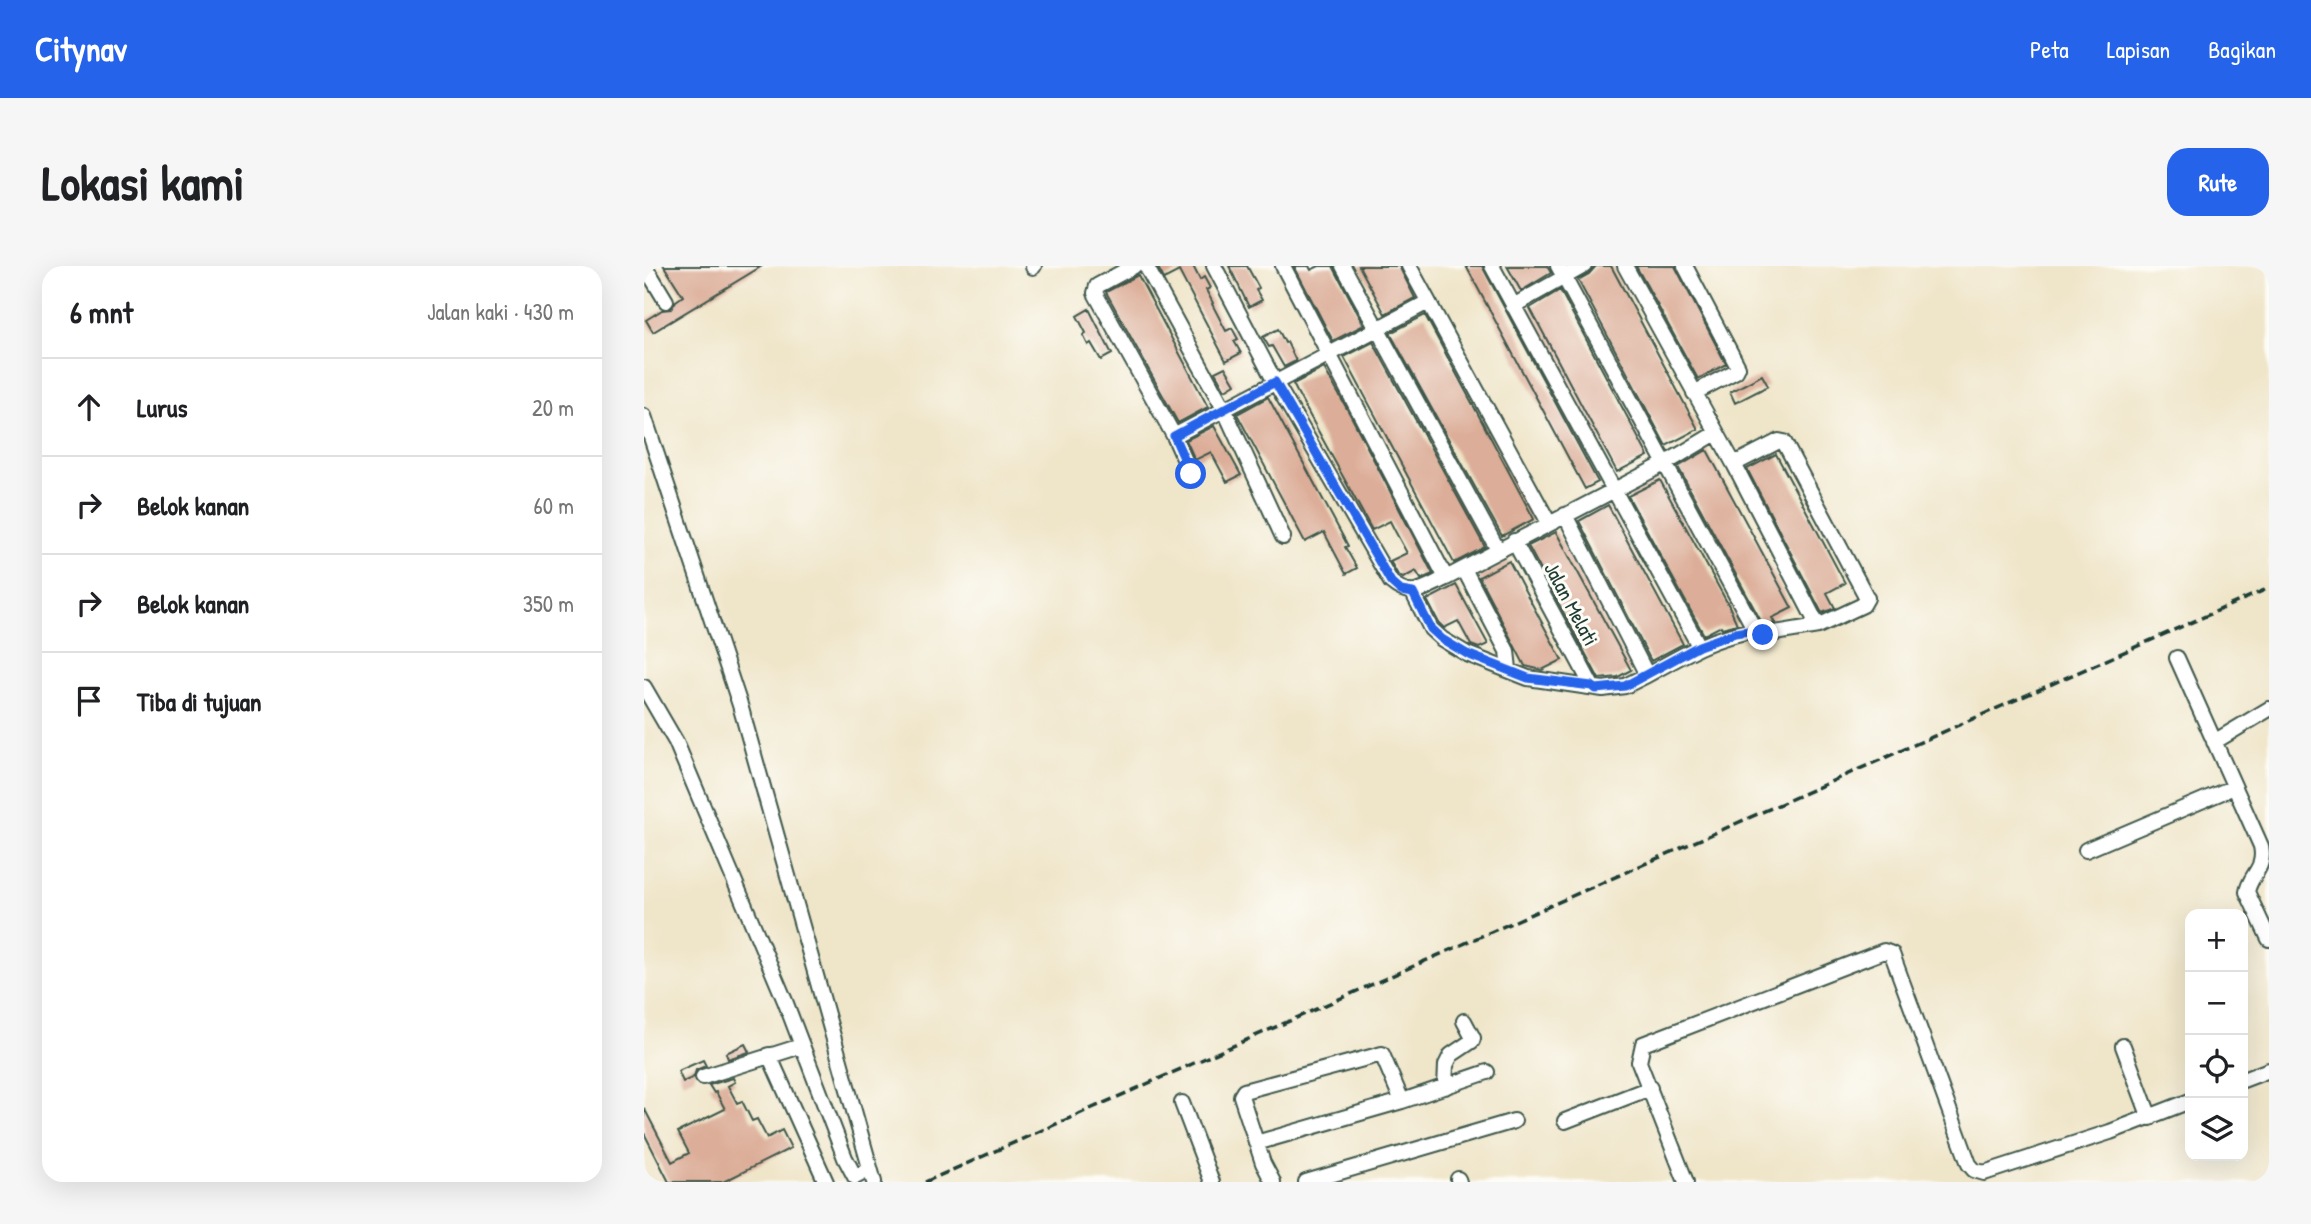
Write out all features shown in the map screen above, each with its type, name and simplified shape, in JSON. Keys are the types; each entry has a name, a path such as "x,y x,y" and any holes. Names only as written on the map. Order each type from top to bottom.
{"street":[{"path":"1146,266 1224,408 1283,537"},
{"path":"1214,266 1275,382 1391,582 1401,591 1413,593 1464,569 1666,463 1716,433"},
{"path":"1283,266 1446,578"},
{"path":"1343,266 1497,550"},
{"path":"1409,266 1549,523"},
{"path":"1492,266 1699,646"},
{"path":"1513,306 1562,272 1584,266"},
{"path":"1625,266 1734,464 1818,626"},
{"path":"1685,266 1738,366 1736,371 1694,393"},
{"path":"1125,268 1097,286 1095,293 1174,436 1191,474"},
{"path":"644,269 666,302"},
{"path":"1562,272 1755,630 1763,635 1818,626 1863,604 1867,598 1784,442 1779,441 1734,464"},
{"path":"1174,436 1428,302"},
{"path":"644,416 740,705 872,1175 850,1179 785,1001 676,742 644,687"},
{"path":"1565,515 1647,676"},
{"name":"Jalan Melati","path":"1514,541 1592,686"},
{"path":"1464,569 1507,651 1509,669"},
{"path":"1413,593 1431,629 1467,654 1528,678 1603,689 1625,686 1699,646 1735,633 1755,630"},
{"path":"2177,658 2262,853 2261,864 2248,892 2269,939"},
{"path":"2214,742 2269,709"},
{"path":"2086,850 2234,787"},
{"path":"1686,1182 1639,1062 1643,1044 1884,951 1892,954 1969,1164 1974,1170 1984,1173 2150,1118 2185,1103"},
{"path":"1445,1087 1446,1065 1451,1055 1472,1041 1464,1021"},
{"path":"703,1077 801,1046"},
{"path":"2123,1046 2150,1118"},
{"path":"1273,1182 1256,1143 1241,1096 1244,1091 1382,1054 1402,1101"},
{"path":"769,1055 826,1182"},
{"path":"2248,1078 2269,1070"},
{"path":"1256,1143 1402,1101 1488,1072"},
{"path":"1565,1121 1650,1088"},
{"path":"1182,1102 1212,1182"},
{"path":"1306,1182 1514,1121"}],"building":[{"path":"664,266 762,266 653,332 646,320 662,310 671,309 683,296"},
{"path":"1157,266 1193,266 1200,280 1204,277 1210,288 1206,290 1212,304 1226,331 1232,328 1238,339 1234,341 1241,353 1226,361 1179,271 1164,279"},
{"path":"1229,266 1247,266 1262,300 1249,307"},
{"path":"1294,266 1309,266 1311,270 1319,266 1333,266 1364,325 1333,341"},
{"path":"1359,266 1399,266 1415,298 1385,314"},
{"path":"1466,266 1482,266 1598,482 1585,489"},
{"path":"1507,266 1547,266 1551,273 1521,291"},
{"path":"1596,266 1611,266 1698,429 1666,446 1578,280"},
{"path":"1636,266 1675,266 1726,364 1698,379"},
{"path":"1138,275 1208,407 1178,423 1106,292"},
{"path":"1560,290 1648,456 1617,472 1530,308"},
{"path":"1089,309 1112,354 1101,360 1091,343 1088,345 1083,335 1086,333 1077,316"},
{"path":"1425,315 1534,519 1502,536 1390,333"},
{"path":"1278,329 1296,361 1284,367 1272,346 1269,347 1263,337"},
{"path":"1373,342 1485,547 1454,563 1344,357"},
{"path":"1225,367 1235,384 1225,390 1215,372"},
{"path":"1324,368 1433,574 1421,579 1416,571 1403,578 1398,575 1390,561 1407,553 1390,521 1372,530 1297,392 1293,384"},
{"path":"1762,375 1768,386 1735,403 1730,392"},
{"path":"1268,397 1348,546 1345,547 1357,568 1346,574 1324,532 1305,542 1237,414"},
{"path":"1214,426 1241,475 1227,482 1211,452 1195,460 1186,440"},
{"path":"1707,450 1792,608 1772,618 1775,623 1762,623 1678,467"},
{"path":"1776,454 1845,583 1827,593 1835,608 1822,613 1747,469"},
{"path":"1660,480 1737,624 1722,628 1721,626 1704,635 1628,496"},
{"path":"1608,505 1683,644 1651,661 1579,521"},
{"path":"1556,532 1631,670 1618,677 1599,679 1528,546"},
{"path":"1509,561 1562,660 1542,670 1525,666 1479,577"},
{"path":"1456,585 1488,644 1479,648 1471,645 1458,621 1444,628 1439,623 1427,600"},
{"path":"745,1044 749,1052 728,1059 726,1053"},
{"path":"703,1060 706,1066 696,1070 694,1077 683,1082 678,1071"},
{"path":"733,1078 735,1082 728,1086 737,1103 742,1101 752,1121 757,1119 767,1138 782,1130 791,1148 723,1182 669,1182 644,1133 644,1108 672,1162 689,1153 678,1132 725,1109 709,1085"}],"railway":[{"path":"925,1182 2269,588"}],"route":[{"path":"1191,474 1174,436 1275,382 1391,582 1401,591 1413,593 1431,629 1467,654 1528,678 1603,689 1625,686 1717,639 1755,630 1763,635"}]}
